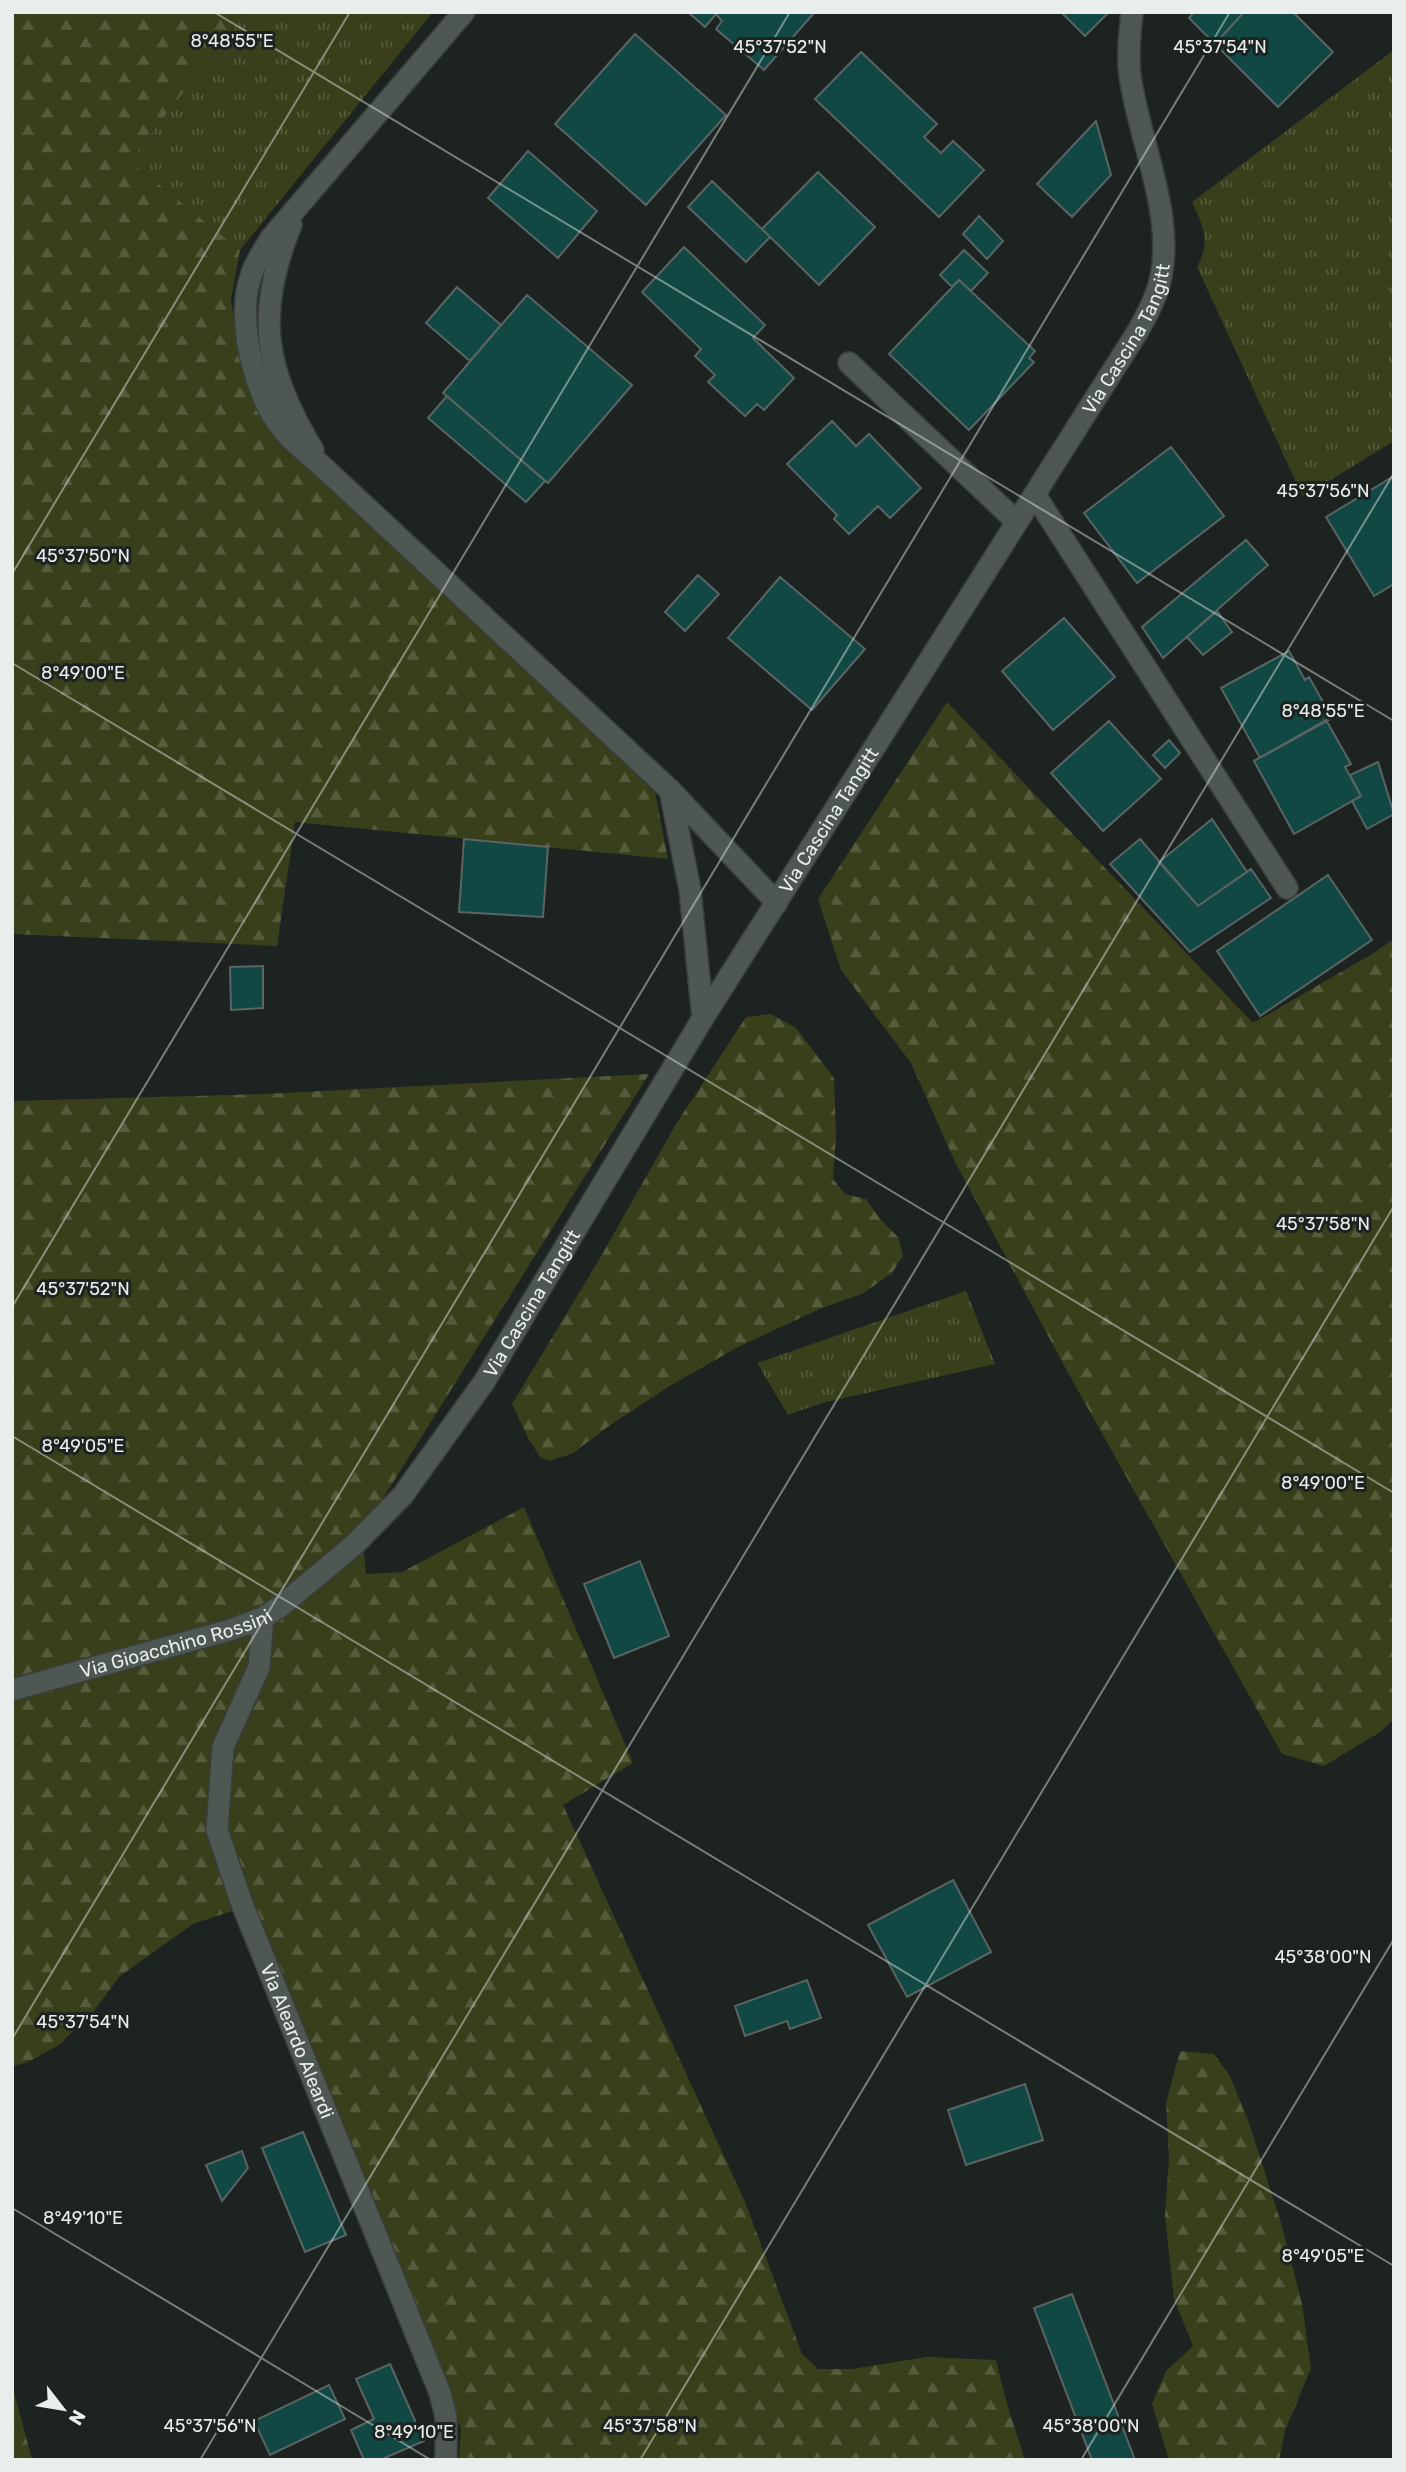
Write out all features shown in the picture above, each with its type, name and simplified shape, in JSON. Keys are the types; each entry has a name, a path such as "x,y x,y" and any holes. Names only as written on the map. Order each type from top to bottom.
{"street":[{"path":"464,12 306,198 292,221 279,254 270,292 268,331 275,366 289,404 323,467 670,790 777,903"},
{"name":"Via Cascina Tangitt","path":"325,1571 403,1494 484,1382 703,1017 1035,495 1153,303 1161,275 1161,212 1130,75 1132,12"},
{"path":"849,363 1017,522"},
{"path":"1035,495 1287,888"},
{"path":"670,790 690,890 703,1017"},
{"name":"Via Gioacchino Rossini","path":"12,1690 230,1630 263,1618 325,1571"},
{"name":"Via Aleardo Aleardi","path":"263,1618 259,1667 223,1748 217,1830 242,1904 440,2393 446,2417 446,2460"}],"green space":[{"path":"12,12 246,12 130,161 240,250 231,300 239,355 253,399 279,438 655,792 668,859 295,822 277,946 12,934"},
{"path":"246,12 433,12 240,250 130,161"},
{"path":"1394,50 1394,441 1303,497 1197,267 1205,242 1192,202"},
{"path":"947,702 1253,1023 1394,939 1394,1719 1380,1732 1324,1766 1282,1754 1067,1371 955,1162 911,1063 841,970 818,899"},
{"path":"771,1014 796,1028 834,1078 836,1136 833,1179 845,1194 866,1199 880,1219 898,1237 903,1256 892,1273 862,1294 822,1308 738,1347 668,1387 573,1453 550,1461 541,1458 512,1404 600,1258 676,1124 746,1017"},
{"path":"649,1074 375,1511 363,1542 366,1574 402,1572 524,1507 633,1763 563,1805 745,2202 802,2354 818,2369 852,2369 926,2357 996,2360 1025,2460 459,2460 461,2428 253,1904 193,1924 120,1976 94,2011 59,2045 28,2062 12,2067 12,1101 265,1094"},
{"path":"966,1291 995,1364 822,1403 788,1415 757,1363"},
{"path":"1180,2051 1214,2054 1230,2076 1249,2123 1282,2226 1302,2304 1311,2368 1285,2431 1279,2460 1169,2460 1152,2404 1166,2371 1193,2346 1174,2299 1165,2215 1169,2158 1166,2103"},
{"path":"12,2384 32,2460 12,2460"}],"building":[{"path":"688,12 814,13 764,70 716,29 722,21 716,14 705,27"},
{"path":"1061,12 1109,12 1085,36"},
{"path":"1194,12 1244,12 1215,44 1189,18"},
{"path":"1244,12 1293,12 1333,52 1278,107 1215,44"},
{"path":"635,34 726,115 646,205 555,124"},
{"path":"861,52 937,124 924,137 941,153 953,141 984,170 939,217 815,99"},
{"path":"1096,121 1111,175 1072,217 1037,184"},
{"path":"528,151 597,211 558,258 488,198"},
{"path":"818,172 875,227 819,285 762,229"},
{"path":"712,181 770,237 746,262 688,207"},
{"path":"979,216 1003,241 987,259 963,234"},
{"path":"684,247 765,325 753,338 794,378 764,410 757,404 745,416 708,382 715,375 695,356 701,349 642,292"},
{"path":"964,250 988,273 971,291 959,280 952,287 940,275"},
{"path":"959,280 1035,351 1029,358 1034,362 969,430 889,354"},
{"path":"457,287 501,325 470,361 426,323"},
{"path":"527,295 632,385 548,483 443,393"},
{"path":"447,396 545,481 526,502 428,418"},
{"path":"832,421 856,446 869,434 921,488 890,518 878,506 849,534 834,519 837,515 787,464"},
{"path":"1171,447 1224,516 1137,583 1084,513"},
{"path":"1394,476 1394,584 1374,596 1326,517"},
{"path":"1246,540 1268,565 1163,658 1142,627"},
{"path":"698,575 719,594 685,631 665,612"},
{"path":"780,577 865,649 812,710 728,638"},
{"path":"1217,611 1232,632 1203,655 1187,637"},
{"path":"1064,618 1115,677 1053,730 1002,671"},
{"path":"1289,651 1305,680 1309,677 1332,718 1260,758 1221,688"},
{"path":"1326,720 1351,764 1345,767 1361,796 1294,834 1254,761"},
{"path":"1109,721 1161,779 1103,831 1051,773"},
{"path":"1169,740 1180,753 1165,768 1153,755"},
{"path":"1378,762 1394,814 1367,829 1352,801 1361,796 1350,775"},
{"path":"1212,819 1247,872 1198,906 1159,862"},
{"path":"464,839 548,847 543,917 459,912"},
{"path":"1140,839 1198,906 1251,869 1271,898 1190,952 1110,864"},
{"path":"1328,875 1372,940 1260,1016 1217,951"},
{"path":"263,966 263,1008 231,1010 230,967"},
{"path":"640,1561 669,1636 614,1658 584,1584"},
{"path":"953,1880 991,1952 907,1997 868,1925"},
{"path":"807,1980 821,2018 790,2029 787,2021 745,2036 735,2006"},
{"path":"1025,2084 1043,2140 966,2165 948,2110"},
{"path":"303,2132 346,2235 305,2252 262,2148"},
{"path":"242,2151 248,2168 222,2201 206,2165"},
{"path":"1072,2294 1135,2460 1092,2460 1034,2308"},
{"path":"390,2364 424,2441 380,2460 364,2460 351,2430 374,2419 356,2379"},
{"path":"329,2385 345,2419 270,2455 254,2421"}]}
